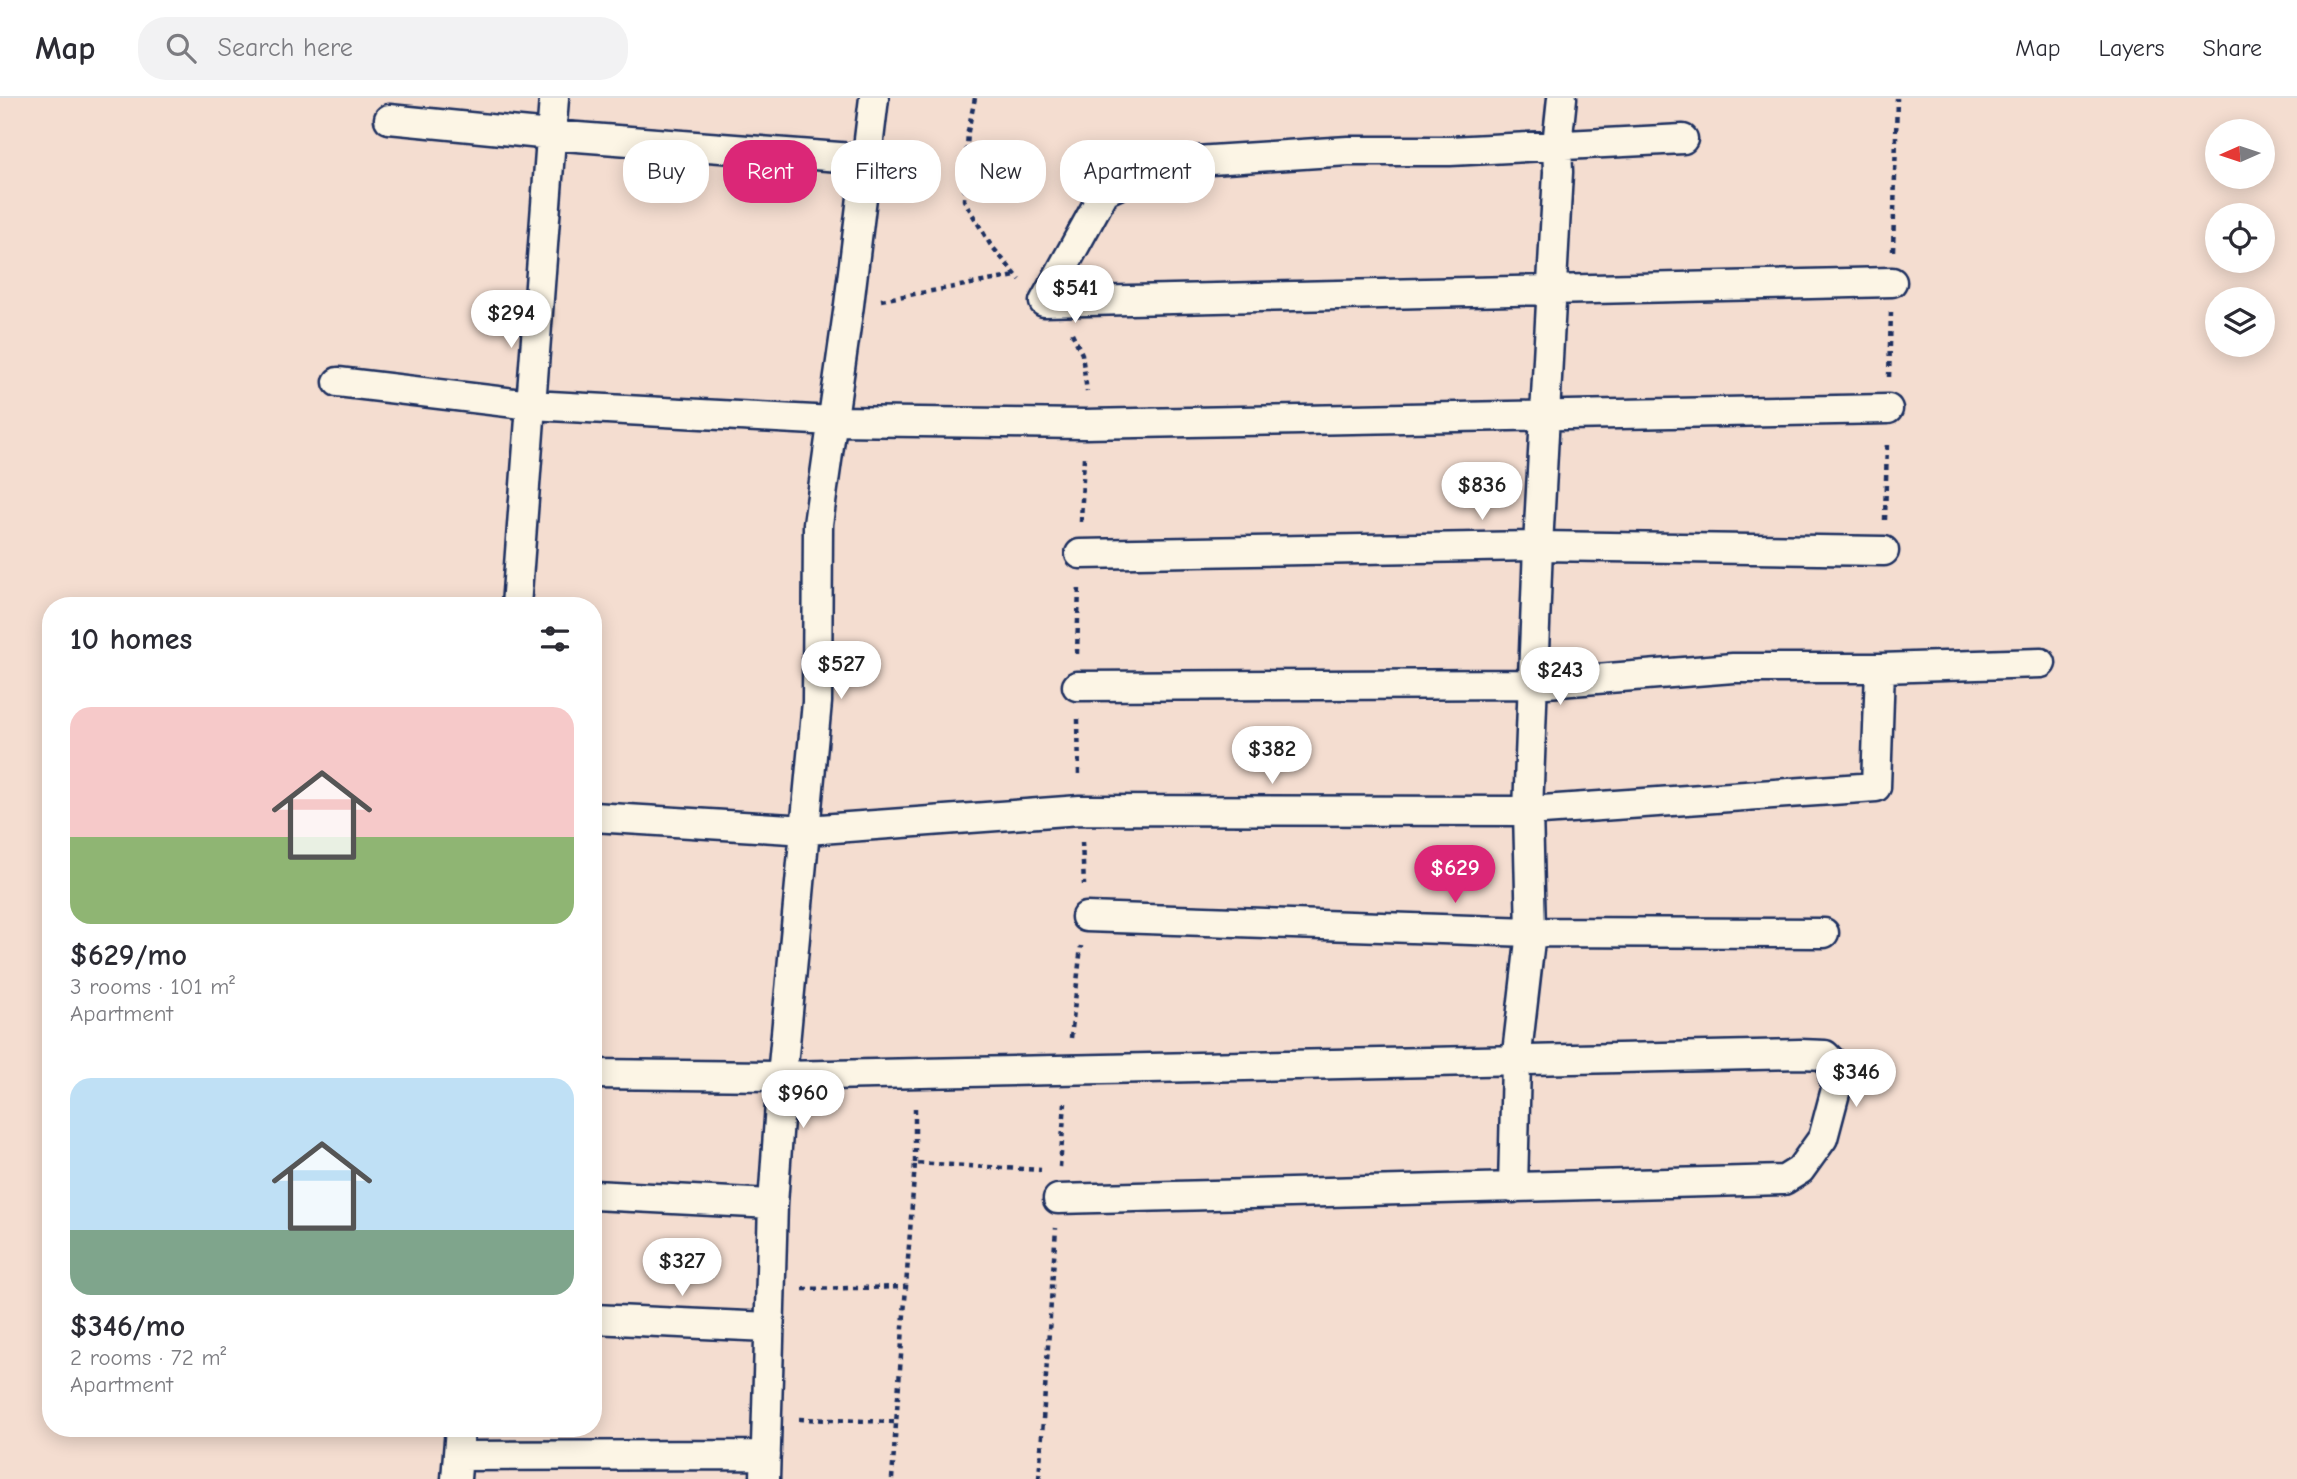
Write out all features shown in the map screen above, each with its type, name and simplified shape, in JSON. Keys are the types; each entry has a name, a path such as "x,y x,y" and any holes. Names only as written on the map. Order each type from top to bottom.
{"street":[{"path":"517,597 554,98"},
{"path":"868,140 874,98"},
{"path":"1513,1188 1516,1062 1531,932 1528,811 1544,416 1558,172 1557,145 1562,98"},
{"path":"389,119 551,135 831,156"},
{"path":"1044,302 1105,191 1165,163 1348,151 1450,151 1683,139"},
{"path":"459,1437 457,1467 765,1467 773,1204 782,1076 817,702 818,524 861,203"},
{"path":"1044,302 1892,282"},
{"path":"338,382 531,405 832,421 1086,424 1888,409"},
{"path":"1080,554 1538,546 1884,551"},
{"path":"1077,686 1534,684 1732,668 1880,668 2041,663"},
{"path":"602,818 807,830 1080,810 1528,811 1875,787 1880,668"},
{"path":"1086,917 1531,932 1824,933"},
{"path":"602,1073 782,1076 1825,1055 1831,1061 1836,1089 1823,1138 1800,1170 1784,1180 1058,1199"},
{"path":"602,1195 773,1204"},
{"path":"602,1319 769,1327"}],"path":[{"path":"975,98 968,131 964,200 990,243 1016,276 1068,325 1082,354 1087,393 1077,686 1086,917 1068,1070 1039,1479"},
{"path":"1884,551 1897,98"},
{"path":"849,305 1016,276"},
{"path":"892,1479 915,1163 915,1073"},
{"path":"915,1163 1060,1172"},
{"path":"771,1289 905,1287"},
{"path":"767,1418 896,1422"}]}
